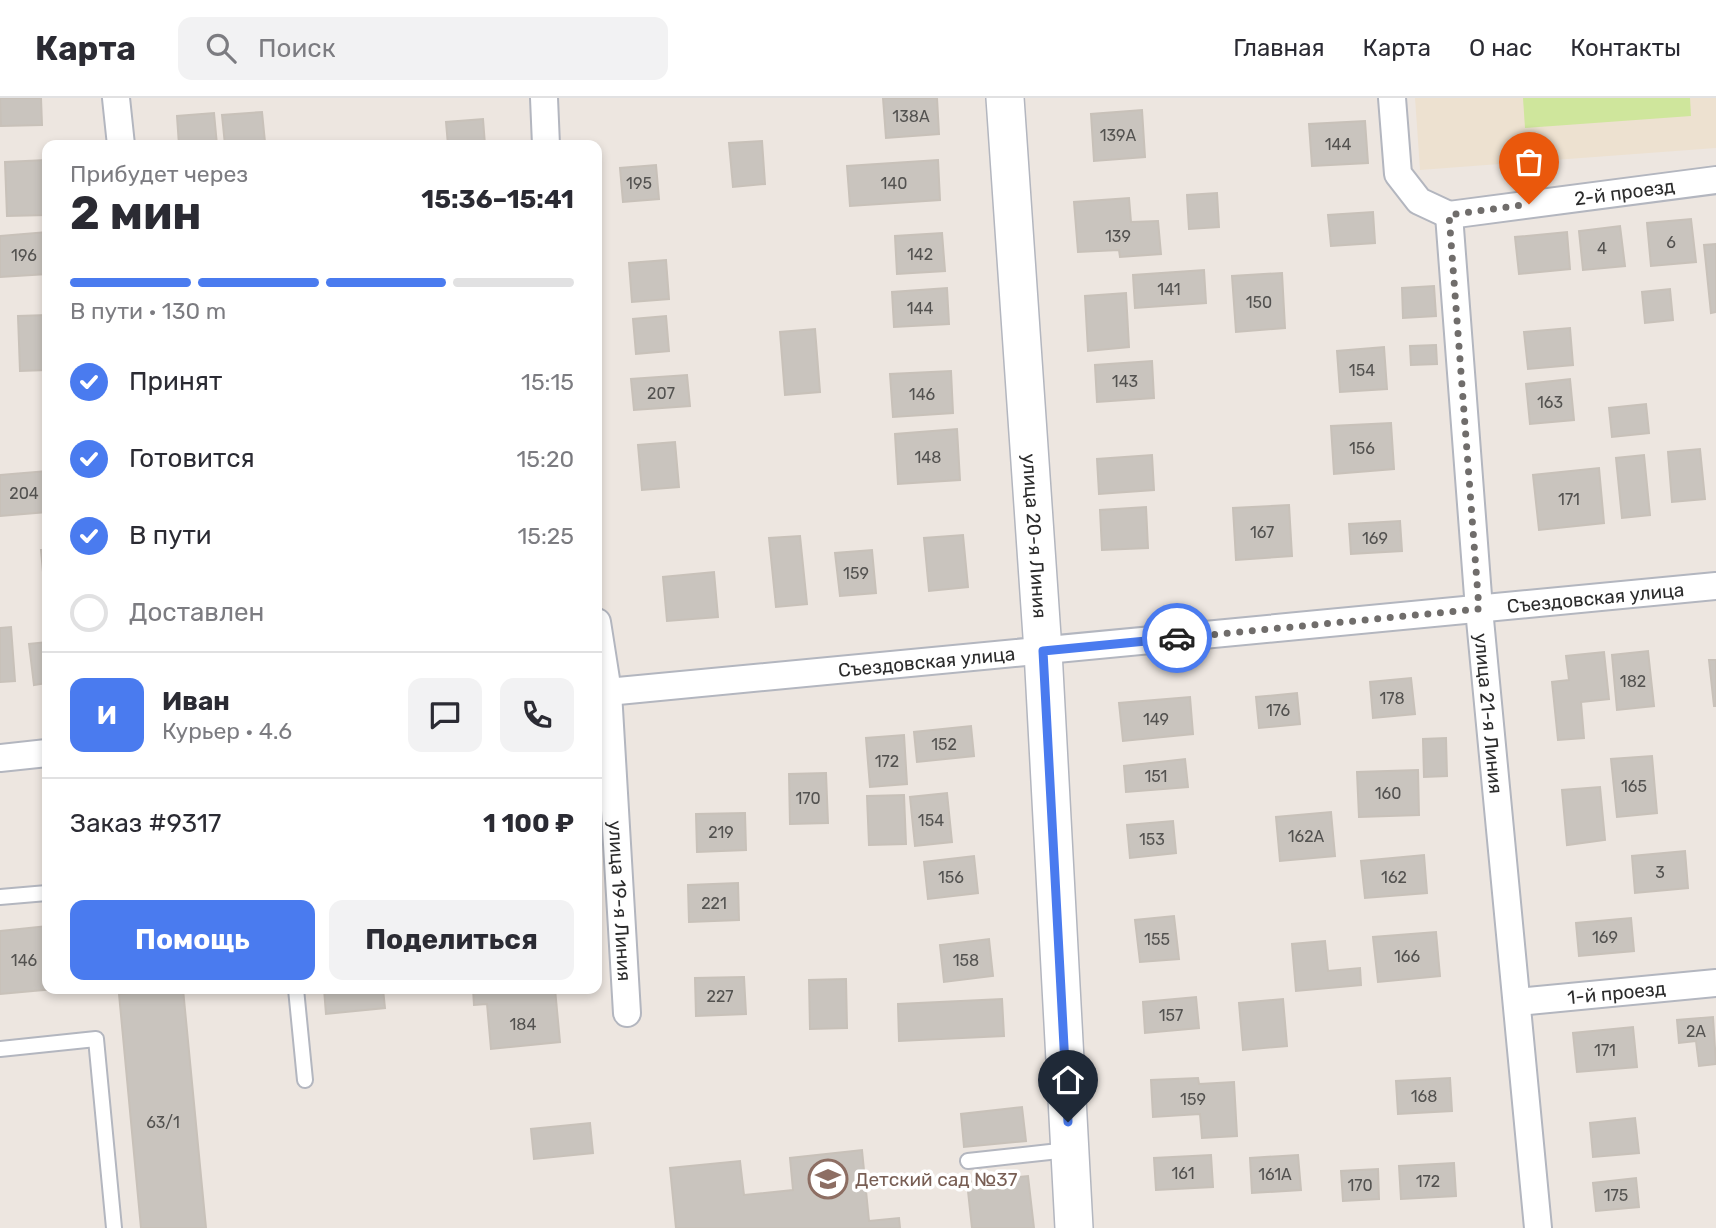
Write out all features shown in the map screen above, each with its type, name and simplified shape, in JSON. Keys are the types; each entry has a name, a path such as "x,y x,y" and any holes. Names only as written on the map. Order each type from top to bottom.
{"main road":[{"name":"улица 20-я Линия","path":"1005,98 1043,651 1074,1228"}],"street":[{"path":"116,98 120,140"},
{"path":"544,98 546,140"},
{"path":"1392,98 1398,174 1419,201 1449,215"},
{"name":"2-й проезд","path":"1449,215 1716,180"},
{"name":"улица 21-я Линия","path":"1449,215 1479,609 1538,1228"},
{"name":"Съездовская улица","path":"602,692 1716,586"},
{"name":"улица 19-я Линия","path":"602,692 627,1013"},
{"path":"0,758 42,754"},
{"name":"1-й проезд","path":"1517,1002 1716,983"}],"lane":[{"path":"0,897 42,893"},
{"path":"296,994 305,1080"},
{"path":"0,1048 96,1039 114,1228"},
{"path":"968,1161 1070,1150"}],"shaded area":[{"path":"1415,98 1716,98 1716,148 1420,170"}],"green space":[{"path":"1523,98 1690,98 1691,116 1525,128"}],"building":[{"path":"0,98 41,98 42,125 1,126"},
{"path":"883,98 937,98 939,134 886,138"},
{"path":"1142,110 1145,157 1094,161 1091,114"},
{"path":"262,112 265,140 224,140 222,115"},
{"path":"214,113 217,140 179,140 177,116"},
{"path":"483,119 485,140 448,140 446,122"},
{"path":"1365,121 1368,163 1312,166 1309,124"},
{"path":"762,141 765,184 733,187 729,143"},
{"path":"42,160 42,215 7,216 5,162"},
{"path":"938,160 940,200 850,206 847,166"},
{"path":"656,165 659,199 623,202 620,168"},
{"path":"1217,193 1219,227 1189,229 1187,195"},
{"path":"1129,198 1131,222 1158,221 1161,254 1120,257 1119,250 1078,252 1074,202"},
{"path":"1373,212 1375,243 1331,246 1328,215"},
{"path":"1691,219 1696,262 1651,266 1647,223"},
{"path":"1620,226 1625,266 1583,270 1579,231"},
{"path":"42,232 42,274 0,277 0,236"},
{"path":"1567,232 1570,269 1519,274 1515,237"},
{"path":"942,233 945,271 897,274 895,236"},
{"path":"1716,244 1716,312 1711,313 1704,245"},
{"path":"666,260 669,299 632,302 629,263"},
{"path":"1204,270 1206,303 1135,308 1133,275"},
{"path":"1282,273 1285,328 1236,332 1232,276"},
{"path":"1434,286 1436,316 1403,318 1402,288"},
{"path":"947,288 949,324 894,327 892,292"},
{"path":"1670,289 1673,320 1645,323 1642,292"},
{"path":"1126,293 1129,347 1088,351 1085,296"},
{"path":"42,315 42,370 20,371 18,316"},
{"path":"666,316 669,351 636,354 633,319"},
{"path":"1570,328 1573,365 1528,369 1524,332"},
{"path":"815,329 820,392 785,395 780,332"},
{"path":"1436,345 1437,364 1411,365 1410,346"},
{"path":"1384,347 1387,389 1340,392 1337,351"},
{"path":"1152,361 1154,398 1097,402 1095,365"},
{"path":"951,371 953,413 893,417 890,374"},
{"path":"687,375 690,406 634,410 631,379"},
{"path":"1570,379 1574,420 1530,424 1526,384"},
{"path":"1646,404 1649,433 1612,437 1609,408"},
{"path":"1391,423 1394,469 1334,474 1331,426"},
{"path":"957,429 960,480 898,484 895,434"},
{"path":"675,442 679,487 642,490 638,445"},
{"path":"1700,449 1705,499 1672,502 1668,452"},
{"path":"1152,455 1154,490 1099,494 1097,459"},
{"path":"1644,455 1650,515 1622,518 1616,458"},
{"path":"1599,468 1604,523 1539,530 1533,475"},
{"path":"42,471 42,512 0,516 0,475"},
{"path":"1289,505 1292,556 1236,560 1233,508"},
{"path":"1146,507 1148,548 1102,550 1100,510"},
{"path":"1400,521 1402,551 1351,554 1349,524"},
{"path":"963,535 968,587 929,591 924,538"},
{"path":"800,536 807,604 776,607 769,538"},
{"path":"872,550 876,593 840,596 835,553"},
{"path":"714,572 718,617 667,621 663,577"},
{"path":"11,627 15,681 0,682 0,628"},
{"path":"42,643 42,684 34,685 29,644"},
{"path":"1648,651 1654,706 1617,710 1612,655"},
{"path":"1604,652 1609,699 1581,702 1584,738 1558,740 1552,682 1569,680 1566,656"},
{"path":"1709,660 1716,660 1716,706 1714,706"},
{"path":"1411,678 1415,714 1373,718 1370,682"},
{"path":"1297,693 1300,724 1259,728 1256,697"},
{"path":"1190,697 1193,734 1123,741 1119,703"},
{"path":"971,726 974,756 917,762 914,732"},
{"path":"904,735 907,784 870,787 866,738"},
{"path":"1446,738 1447,776 1424,777 1423,739"},
{"path":"1652,756 1657,813 1617,817 1611,759"},
{"path":"1185,759 1188,787 1126,792 1124,766"},
{"path":"1418,770 1419,815 1359,817 1357,772"},
{"path":"826,773 828,823 790,824 789,774"},
{"path":"1600,787 1605,840 1567,845 1562,790"},
{"path":"947,793 952,842 915,846 910,797"},
{"path":"904,795 906,844 869,845 867,796"},
{"path":"1331,812 1335,856 1280,861 1276,817"},
{"path":"745,813 746,850 697,852 696,814"},
{"path":"1173,821 1176,853 1130,858 1127,825"},
{"path":"1685,851 1688,888 1635,893 1632,856"},
{"path":"1424,855 1427,893 1365,898 1361,861"},
{"path":"974,856 978,893 928,899 924,862"},
{"path":"738,883 739,920 689,922 688,885"},
{"path":"1174,916 1179,959 1140,962 1135,920"},
{"path":"1631,918 1634,951 1579,956 1576,923"},
{"path":"42,927 42,990 0,994 0,931"},
{"path":"1436,932 1440,976 1378,982 1373,937"},
{"path":"989,939 993,976 944,982 940,945"},
{"path":"1325,941 1328,971 1360,968 1361,985 1296,991 1292,944"},
{"path":"744,977 746,1014 696,1016 695,978"},
{"path":"846,979 847,1028 810,1029 809,980"},
{"path":"119,994 183,994 206,1228 141,1228"},
{"path":"324,994 384,994 385,1008 326,1014"},
{"path":"473,994 555,994 560,1042 491,1049 487,1004 474,1005"},
{"path":"1196,997 1199,1028 1145,1033 1143,1002"},
{"path":"1002,999 1004,1036 899,1041 898,1004"},
{"path":"1283,999 1287,1046 1243,1050 1239,1003"},
{"path":"1713,1017 1716,1064 1699,1066 1696,1041 1679,1043 1677,1020"},
{"path":"1633,1027 1637,1067 1577,1072 1573,1033"},
{"path":"1198,1078 1199,1084 1234,1082 1237,1136 1202,1138 1200,1114 1153,1117 1151,1080"},
{"path":"1450,1078 1452,1111 1398,1114 1396,1081"},
{"path":"1022,1107 1026,1141 964,1147 961,1114"},
{"path":"1635,1118 1639,1153 1593,1157 1590,1123"},
{"path":"590,1123 593,1153 534,1159 531,1129"},
{"name":"Детский сад №37","path":"862,1150 869,1221 899,1218 900,1228 676,1228 670,1168 740,1161 744,1195 793,1190 790,1158"},
{"path":"1211,1155 1213,1187 1156,1190 1154,1158"},
{"path":"1298,1155 1301,1190 1252,1193 1250,1158"},
{"path":"1454,1163 1456,1196 1401,1199 1399,1166"},
{"path":"1378,1169 1379,1199 1343,1201 1341,1171"},
{"path":"1028,1176 1034,1228 972,1228 967,1182"},
{"path":"1636,1178 1639,1207 1596,1211 1593,1183"}],"way so far":[{"path":"1177,638 1479,609 1449,215 1529,204"}],"place":[{"name":"Детский сад №37","path":"828,1179"}],"route":[{"path":"1068,1122 1043,651 1177,638"}]}
